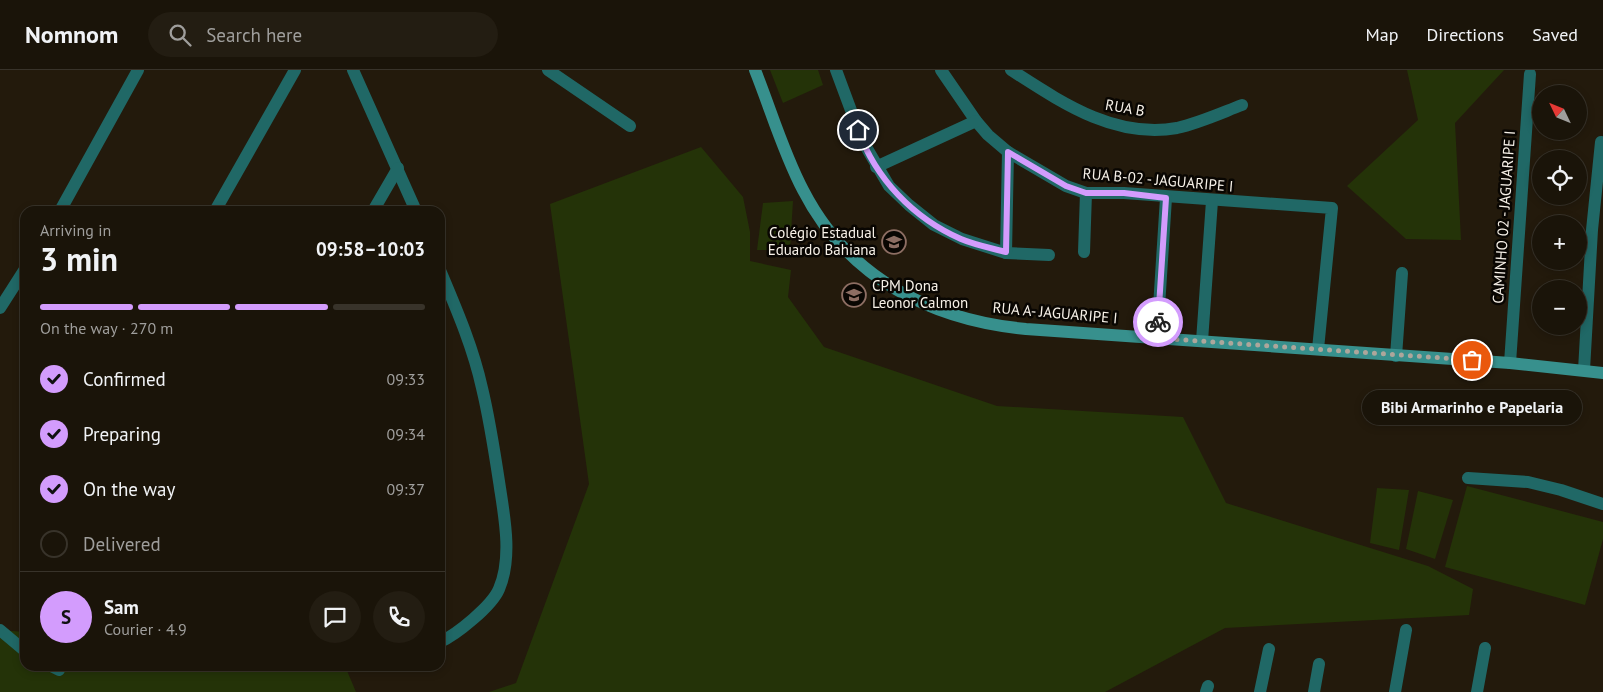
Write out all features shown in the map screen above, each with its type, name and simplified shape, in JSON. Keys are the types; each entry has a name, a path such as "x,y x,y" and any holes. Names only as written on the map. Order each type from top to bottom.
{"main road":[{"name":"RUA A- JAGUARIPE I","path":"755,70 792,166 816,212 866,268 890,286 944,313 999,327 1510,363 1603,373"}],"street":[{"path":"63,206 138,70"},
{"path":"217,206 295,70"},
{"path":"353,70 414,206"},
{"path":"548,70 630,126"},
{"path":"836,70 862,140 876,167 889,186 934,225 962,239 1006,252 1049,255"},
{"name":"RUA B-02 - JAGUARIPE I","path":"941,70 976,121 1008,152 1066,186 1086,193 1124,193 1166,198 1332,208 1318,350"},
{"name":"RUA B","path":"1011,70 1096,120 1136,129 1175,128 1196,123 1242,105"},
{"name":"CAMINHO 02 - JAGUARIPE I","path":"1510,363 1530,74"},
{"path":"876,167 976,121"},
{"path":"1584,370 1592,230 1601,142"},
{"path":"1006,252 1008,152"},
{"path":"377,206 398,168"},
{"path":"1084,252 1086,193"},
{"path":"1157,338 1166,198"},
{"path":"1202,341 1212,201"},
{"path":"1396,356 1402,273"},
{"path":"0,308 20,277"},
{"path":"445,291 470,346 482,386 492,434 506,526 504,572 498,591 465,626 445,639"},
{"path":"1468,478 1528,482 1561,490 1603,504"},
{"path":"0,630 20,647"},
{"path":"1396,692 1406,630"},
{"path":"1477,692 1485,648"},
{"path":"1260,692 1269,649"},
{"path":"1314,692 1319,664"}],"green space":[{"path":"770,70 818,70 823,85 783,103"},
{"path":"1407,70 1504,70 1455,123 1461,240 1406,239 1347,186 1418,120"},
{"path":"701,147 743,197 750,232 750,261 791,270 788,297 824,347 997,406 1183,417 1226,503 1428,566 1473,589 1469,615 1225,628 1105,692 489,692 516,683 589,484 550,204"},
{"path":"793,201 790,250 757,250 763,203"},
{"path":"1467,486 1603,522 1603,539 1585,605 1445,567"},
{"path":"1377,488 1409,490 1399,550 1370,543"},
{"path":"1418,491 1453,500 1435,559 1406,549"},
{"path":"0,630 20,632 20,671 347,671 356,692 0,692"}],"way so far":[{"path":"1158,322 1157,338 1472,360"}],"place":[{"name":"Colégio Estadual Eduardo Bahiana","path":"894,242"},
{"name":"CPM Dona Leonor Calmon","path":"854,295"},
{"name":"Bibi Armarinho e Papelaria","path":"1472,360"}],"route":[{"path":"858,130 876,167 889,186 909,205 934,225 962,239 1006,252 1008,152 1066,186 1086,193 1124,193 1166,198 1158,322"}]}
